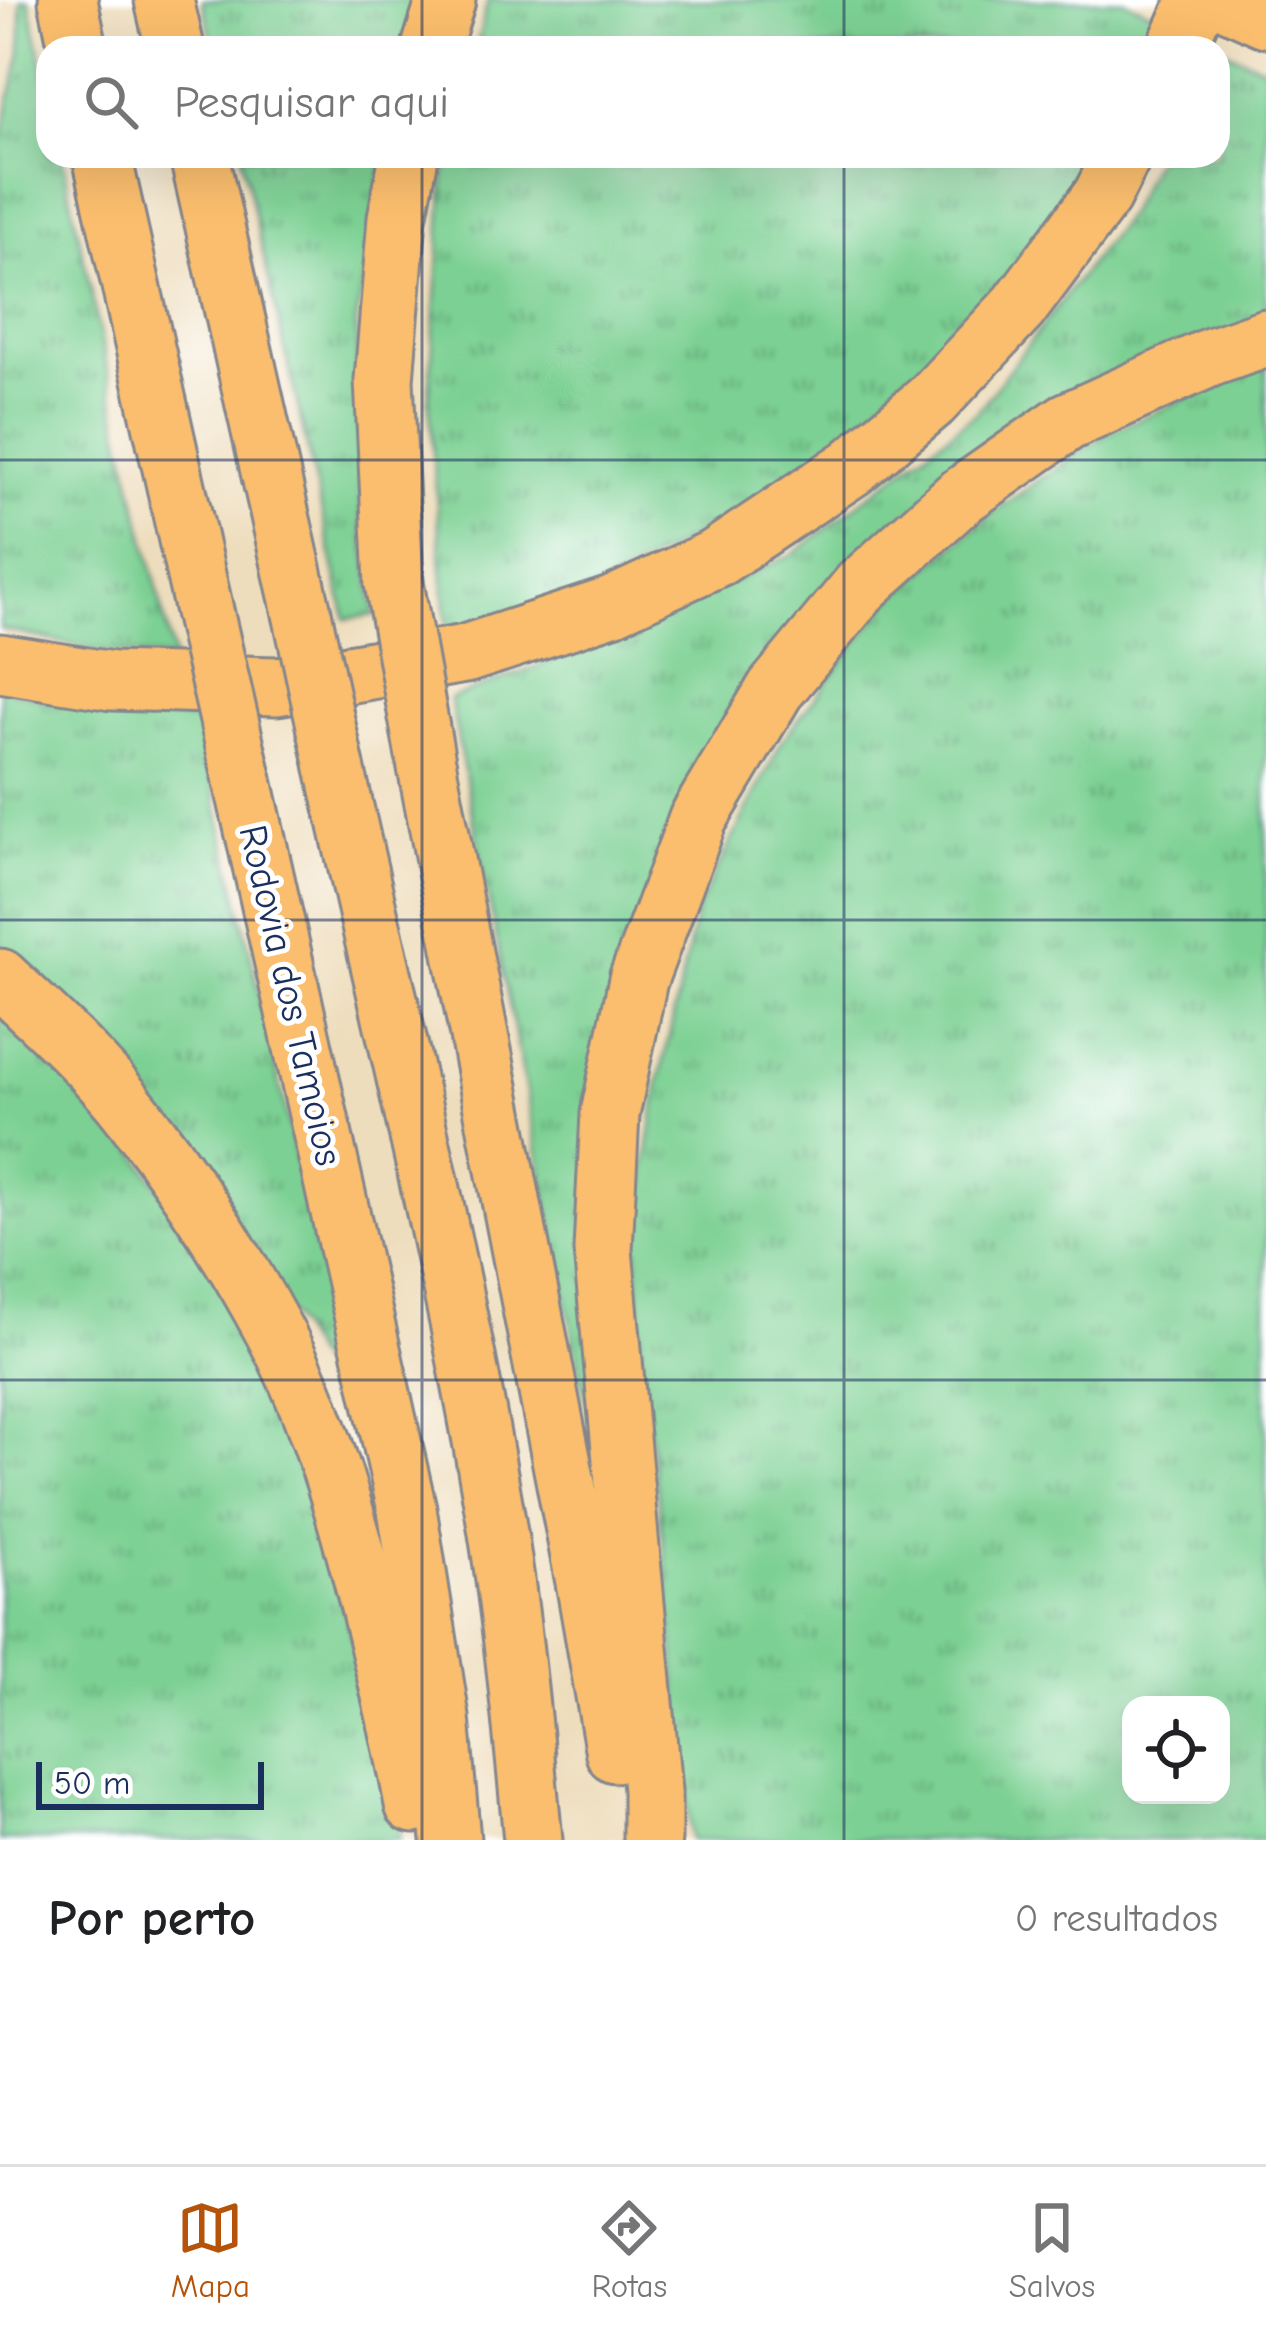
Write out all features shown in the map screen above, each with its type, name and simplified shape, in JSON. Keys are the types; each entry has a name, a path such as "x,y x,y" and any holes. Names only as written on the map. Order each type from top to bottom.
{"highway":[{"path":"68,0 76,36"},
{"path":"164,0 172,36"},
{"path":"435,36 446,0"},
{"path":"1182,36 1198,0"},
{"path":"1226,0 1266,18"},
{"name":"Rodovia dos Tamoios","path":"105,168 407,1508 440,1718 451,1840"},
{"path":"202,168 455,1300 493,1499 518,1676 533,1840"},
{"path":"407,168 397,218 384,380 394,583 586,1586 630,1840"},
{"path":"0,663 112,681 277,686 465,654 612,606 718,557 851,468 931,401 1019,307 1102,196 1116,168"},
{"path":"652,1840 652,1791 603,1250 610,1114 638,980 698,819 790,672 861,586 960,496 1067,422 1211,357 1266,338"},
{"path":"0,978 68,1042 133,1114 212,1225 275,1334 315,1424 349,1526 401,1732 421,1840"}],"green space":[{"path":"21,0 29,0 37,36 36,168 65,168 174,659 101,651 0,629 0,143 21,51"},
{"path":"202,0 420,0 408,36 211,36"},
{"path":"488,0 1124,0 1166,19 1157,36 479,36"},
{"path":"1230,53 1266,68 1266,320 865,557 613,980 599,1469 450,699 590,646 795,553 977,412 1126,216 1151,168 1230,168"},
{"path":"244,168 382,168 356,323 362,522 375,615 346,619"},
{"path":"446,168 1088,168 966,342 786,486 570,604 447,632 429,400"},
{"path":"1266,367 1266,1840 691,1840 665,1556 642,1377 636,1230 658,1086 697,909 782,741 889,601 992,513 1107,433"},
{"path":"0,688 43,699 198,720 357,1429 263,1269 0,961"},
{"path":"0,1003 110,1114 276,1362 392,1781 400,1840 0,1840"}]}
